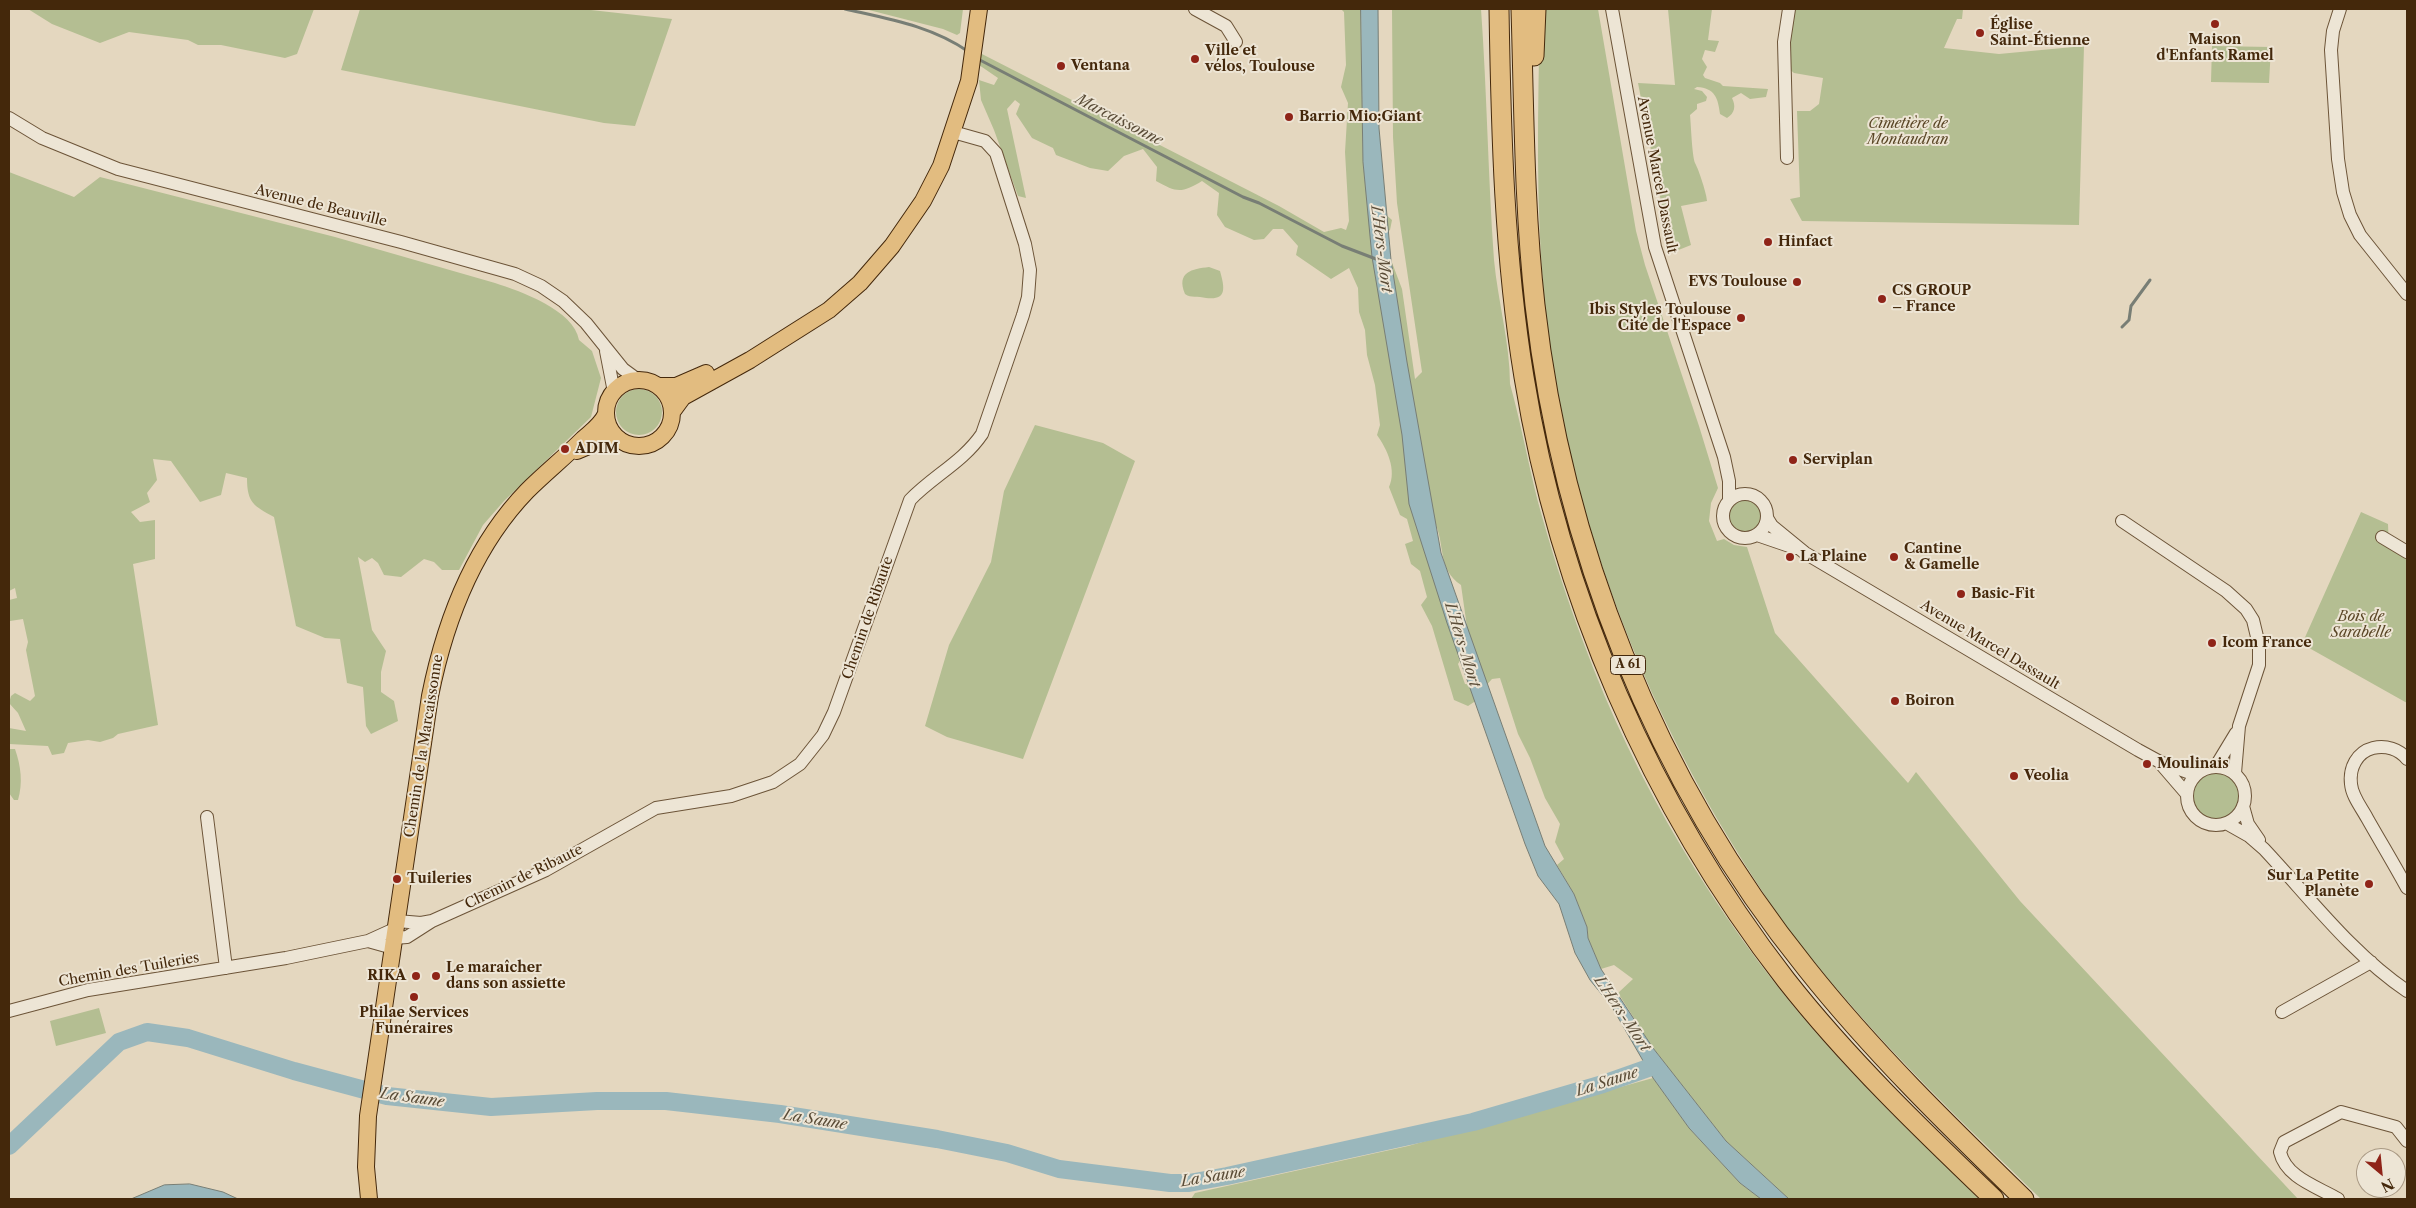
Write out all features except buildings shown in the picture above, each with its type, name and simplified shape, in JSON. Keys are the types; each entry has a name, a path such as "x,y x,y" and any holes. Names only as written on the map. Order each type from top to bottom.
{"highway":[{"path":"1488,9 1489,43 1504,154"},
{"name":"A 61","path":"1499,9 1504,154 1512,286 1524,377 1534,434 1559,532 1592,632 1629,720 1655,773 1703,858 1786,980 1888,1094 1994,1199"},
{"name":"A 61","path":"1521,9 1530,235 1535,304 1557,441 1573,503 1598,585 1646,706 1688,789 1728,857 1760,907 1804,966 1878,1052 2024,1199"},
{"path":"1524,88 1533,79 1536,9"}],"main road":[{"path":"971,47 972,9"},
{"path":"770,346 676,386 658,386 638,380 623,384 612,394 606,414 610,428 619,439 636,446 654,442 667,429 672,412 683,397 750,360 828,310 880,262 923,201 941,166 960,110 979,9"},
{"path":"658,386 667,395 672,412"},
{"name":"Chemin de la Marcaissonne","path":"395,934 430,696 448,623 474,567 502,521 528,491 570,454 606,414"},
{"name":"Chemin de la Marcaissonne","path":"570,454 603,440 619,439"},
{"path":"369,1199 366,1143 368,1111 395,934"}],"street":[{"path":"1195,9 1226,26 1236,42"},
{"name":"Avenue Marcel Dassault","path":"1612,9 1655,247 1724,457 1729,481 1729,500 1723,513 1726,528 1736,537 1743,539 1757,535 1806,553"},
{"path":"1787,158 1784,42 1789,9"},
{"path":"2340,9 2333,31 2331,50 2338,159 2343,192 2360,235 2407,294"},
{"path":"2349,9 2342,27 2339,45 2350,190 2357,212 2368,234 2407,282"},
{"name":"Avenue de Beauville","path":"9,118 42,138 118,169 410,244 515,274 541,286 563,301 586,323 606,351 622,369 638,380"},
{"name":"Chemin de Ribaute","path":"395,934 407,937 432,921 546,870 656,808 731,796 773,782 800,764 823,735 834,712 910,500 921,489 962,458 982,434 1028,298 1030,270 1025,244 996,153 986,141 953,132"},
{"name":"Avenue de Beauville","path":"606,351 613,387 612,394"},
{"name":"Avenue Marcel Dassault","path":"1724,457 1746,494 1760,499 1765,506 1767,518 1772,526 1806,553 2160,762 2195,774"},
{"path":"1729,500 1746,494"},
{"path":"1757,535 1765,527 1767,518"},
{"path":"2122,521 2226,591 2246,609 2253,620 2259,645 2259,665 2239,726 2216,766"},
{"path":"2382,537 2407,552"},
{"path":"2186,793 2189,783 2195,774 2205,768 2216,766 2226,768 2235,774 2239,726"},
{"path":"2407,758 2392,748 2380,747 2370,749 2361,754 2354,763 2350,779 2355,797 2407,888"},
{"name":"Avenue Marcel Dassault","path":"2160,762 2186,793 2190,809 2200,821 2209,825 2226,823 2249,836 2264,849 2371,962 2407,991"},
{"name":"Avenue Marcel Dassault","path":"2235,774 2244,788 2243,806 2248,824 2264,849"},
{"path":"2226,823 2239,813 2243,806"},
{"path":"207,817 226,968"},
{"name":"Chemin de Ribaute","path":"395,934 421,923 432,921"},
{"name":"Chemin des Tuileries","path":"368,941 390,931 395,934"},
{"name":"Chemin des Tuileries","path":"9,1011 88,990 226,968 368,941 395,934"},
{"path":"2282,1012 2371,962"},
{"path":"2338,1199 2299,1177 2283,1160 2280,1148 2287,1140 2335,1114 2344,1112 2396,1127 2407,1140"}],"green space":[{"path":"28,9 314,9 297,54 285,58 221,45 198,45 188,40 129,32 100,43 52,24"},
{"path":"360,9 582,9 672,19 635,126 604,123 341,70"},
{"path":"865,9 963,9 960,33 957,35 943,29"},
{"path":"1341,9 1361,9 1363,162 1367,198 1392,220 1390,230 1373,243 1391,260 1402,289 1415,379 1422,372 1397,203 1393,137 1392,9 1481,9 1494,260 1508,353 1510,384 1538,502 1554,555 1577,626 1604,695 1627,746 1653,796 1710,893 1742,939 1811,1027 1851,1072 1979,1199 1789,1199 1726,1141 1653,1048 1618,993 1633,979 1614,965 1601,969 1588,938 1587,927 1574,894 1557,865 1564,859 1555,842 1560,824 1545,798 1530,758 1518,734 1500,678 1492,679 1483,689 1461,659 1458,664 1465,684 1473,685 1477,700 1468,706 1454,700 1432,626 1421,605 1427,597 1420,571 1411,564 1405,544 1413,541 1407,519 1400,515 1389,487 1392,474 1390,460 1377,435 1380,425 1375,385 1367,355 1365,330 1359,312 1358,288 1349,268 1331,279 1296,255 1298,246 1283,229 1273,229 1264,239 1254,240 1225,227 1217,215 1219,193 1202,181 1189,188 1179,190 1156,181 1157,167 1143,149 1124,156 1108,171 1090,168 1056,155 1053,148 1032,138 1016,114 1020,104 1015,100 1007,109 1026,198 1018,196 981,100 979,80 994,85 998,78 979,65 980,53 1279,206 1324,232 1341,228 1346,230 1349,221 1345,152 1348,103 1341,87 1346,65 1344,12","holes":["1409,481 1434,519 1445,565 1454,579 1461,585 1467,627"]},
{"path":"1540,9 1598,9 1636,231 1645,265 1718,488 1711,503 1709,521 1717,541 1724,539 1734,545 1747,547 1775,633 1908,783 1916,772 2020,901 2298,1199 2041,1199 1897,1056 1843,996 1780,917 1746,866 1691,771 1659,708 1631,644 1606,578 1585,512 1568,444 1555,375 1545,306 1542,269 1538,158"},
{"path":"1668,9 1712,9 1708,40 1719,41 1715,52 1705,50 1702,59 1707,67 1703,75 1705,78 1720,83 1723,86 1768,89 1766,97 1750,99 1741,93 1732,98 1734,109 1727,118 1720,114 1717,99 1712,92 1708,89 1697,87 1694,89 1702,91 1707,97 1706,101 1697,104 1697,109 1690,115 1694,159 1707,201 1681,206 1691,245 1671,253 1638,83 1675,85"},
{"name":"Cimetière de Montaudran","path":"1797,9 1963,9 1962,19 1957,19 1944,48 1999,54 2084,46 2079,225 1802,221 1790,199 1800,197 1797,111 1810,111 1819,104 1823,78 1794,73 1788,68 1792,13"},
{"path":"2212,46 2271,47 2269,83 2211,82"},
{"path":"9,172 74,197 100,177 335,237 495,283 518,291 557,311 575,329 579,340 592,351 601,378 591,417 504,501 483,525 459,570 442,570 434,562 424,559 401,577 384,575 378,563 372,558 365,562 358,557 372,630 386,651 381,672 381,692 394,701 398,721 371,734 366,726 363,687 347,683 340,639 325,638 296,626 274,517 253,503 248,493 247,478 226,473 221,495 200,502 171,461 153,459 157,480 147,493 150,502 131,512 140,522 155,520 155,559 133,564 158,725 118,734 113,738 100,742 88,740 68,743 64,753 52,755 48,746 9,744 9,728 26,731 18,713 9,703 11,696 15,693 30,701 35,696 26,650 28,642 23,619 10,621 9,619 9,600 17,598 15,588 9,591"},
{"path":"1209,267 1220,271 1223,285 1222,294 1219,297 1209,298 1185,294 1183,287 1184,276 1197,269"},
{"path":"635,389 643,389 652,393 658,399 662,412 658,425 652,431 643,435 635,435 626,431 620,425 616,416 616,408 620,399 626,393"},
{"path":"1035,425 1103,443 1135,461 1023,759 947,737 925,726 949,645 991,562 1004,491"},
{"path":"1744,499 1751,500 1757,504 1761,510 1761,524 1757,530 1751,534 1744,535 1737,534 1731,530 1727,524 1726,517 1727,510 1731,504 1737,500"},
{"name":"Bois de Sarabelle","path":"2361,512 2388,524 2389,549 2407,559 2407,703 2302,644"},
{"path":"9,749 15,749 19,762 21,781 18,800 14,800 9,793"},
{"path":"2210,772 2220,772 2232,779 2239,791 2239,801 2232,813 2220,820 2210,820 2202,816 2195,809 2191,801 2191,791 2195,783 2202,776"},
{"path":"99,1008 106,1033 56,1046 50,1021"},
{"path":"1653,1078 1689,1128 1740,1183 1761,1199 1191,1199 1195,1193 1408,1146"}],"water":[{"name":"L'Hers-Mort","path":"1361,9 1378,9 1379,128 1391,260 1441,553 1545,846 1574,894 1587,927 1588,938 1601,969 1653,1048 1726,1141 1789,1199 1761,1199 1740,1183 1689,1128 1653,1078 1612,1007 1590,980 1575,953 1559,904 1538,876 1525,844 1447,623 1409,504 1402,435 1372,257 1363,162"},
{"path":"190,1184 223,1192 238,1199 131,1199 164,1185"}],"waterway":[{"name":"Marcaissonne","path":"845,9 910,24 955,43 969,52"},
{"name":"Marcaissonne","path":"978,59 1243,197 1259,203 1342,246 1376,259"},
{"path":"2122,327 2129,320 2131,306 2150,280"},
{"name":"La Saune","path":"9,1146 119,1042 147,1032 188,1038 294,1071 387,1096 491,1107 597,1101 666,1101 780,1114 937,1139 1007,1153 1059,1169 1170,1183 1189,1183 1227,1176 1473,1122 1603,1084 1654,1066"}],"place":[{"name":"Maison d'Enfants Ramel","path":"2215,24"},
{"name":"Église Saint-Étienne","path":"1980,33"},
{"name":"Ville et vélos, Toulouse","path":"1195,59"},
{"name":"Ventana","path":"1061,66"},
{"name":"Barrio Mio;Giant","path":"1289,117"},
{"name":"Hinfact","path":"1768,242"},
{"name":"EVS Toulouse","path":"1797,282"},
{"name":"CS GROUP – France","path":"1882,299"},
{"name":"Ibis Styles Toulouse Cité de l'Espace","path":"1741,318"},
{"name":"ADIM","path":"565,449"},
{"name":"Serviplan","path":"1793,460"},
{"name":"La Plaine","path":"1790,557"},
{"name":"Cantine & Gamelle","path":"1894,557"},
{"name":"Basic-Fit","path":"1961,594"},
{"name":"Icom France","path":"2212,643"},
{"name":"Boiron","path":"1895,701"},
{"name":"Moulinais","path":"2147,764"},
{"name":"Veolia","path":"2014,776"},
{"name":"Tuileries","path":"397,879"},
{"name":"Sur La Petite Planète","path":"2369,884"},
{"name":"RIKA","path":"416,976"},
{"name":"Le maraîcher dans son assiette","path":"436,976"},
{"name":"Philae Services Funéraires","path":"414,997"}]}
